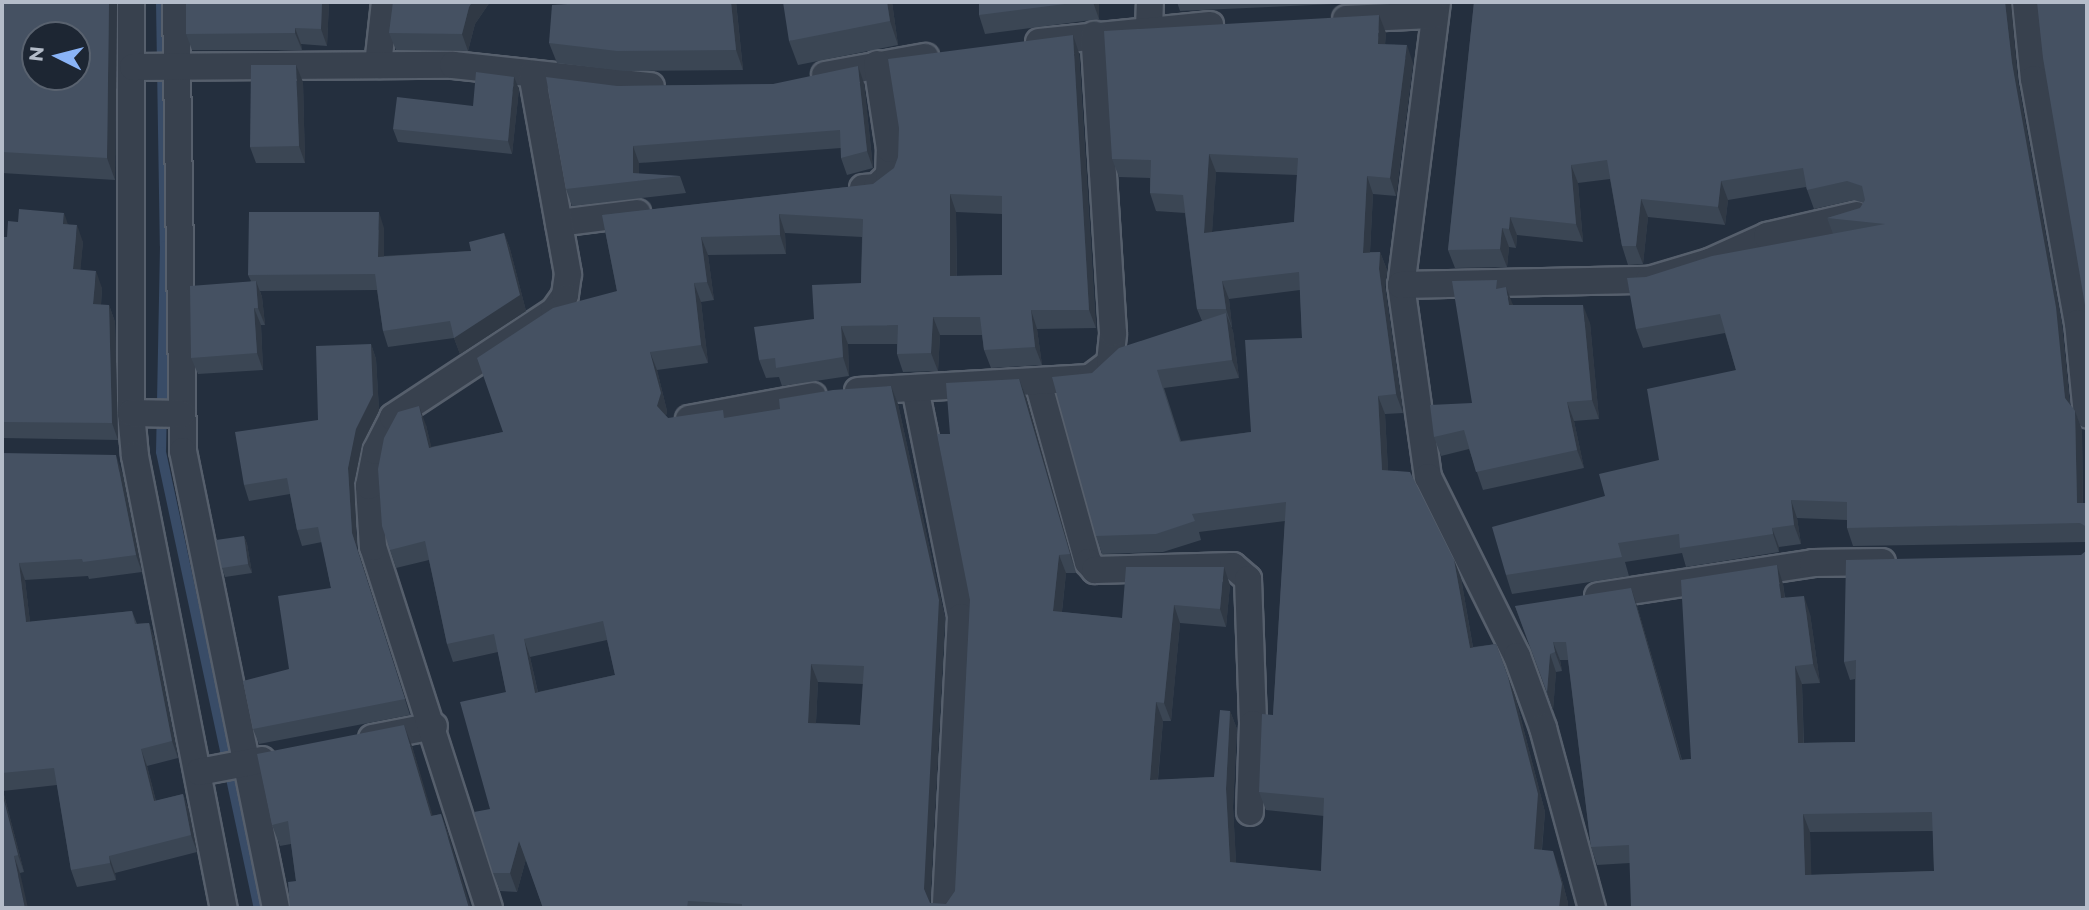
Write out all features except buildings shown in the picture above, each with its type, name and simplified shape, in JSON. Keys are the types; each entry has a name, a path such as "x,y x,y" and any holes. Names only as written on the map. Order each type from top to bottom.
{"street":[{"path":"131,2 131,413 135,456 224,908"},
{"path":"176,2 183,451 276,908"},
{"path":"378,65 385,2"},
{"path":"1149,28 1150,2"},
{"path":"2026,2 2034,79 2078,323 2087,415"},
{"path":"1326,20 1436,8 1401,285 1427,477 1496,612 1543,728 1592,908"},
{"path":"1012,46 1149,28 1231,24"},
{"path":"679,421 838,392 1090,378 1110,363 1113,333 1094,35"},
{"path":"803,80 877,64 944,55"},
{"path":"837,191 877,187 889,176 890,149 877,64"},
{"path":"133,67 453,65 623,87 675,86"},
{"path":"489,908 434,726 373,547 369,486 376,451 393,417 554,311 565,295 568,274 532,74"},
{"path":"559,223 665,209"},
{"path":"1401,285 1580,285 1649,280 1709,262 1767,236 1857,215"},
{"path":"1038,382 1088,562 1095,570 1233,566 1248,579 1253,724 1250,811"},
{"path":"915,388 961,617 946,908"},
{"path":"131,413 182,414"},
{"path":"108,455 135,456"},
{"path":"1578,600 1813,563 1909,561"},
{"path":"1496,612 1523,608"},
{"path":"340,744 434,726"},
{"path":"199,772 287,755"}],"waterway":[{"path":"161,2 165,246 161,452 259,908"}]}
